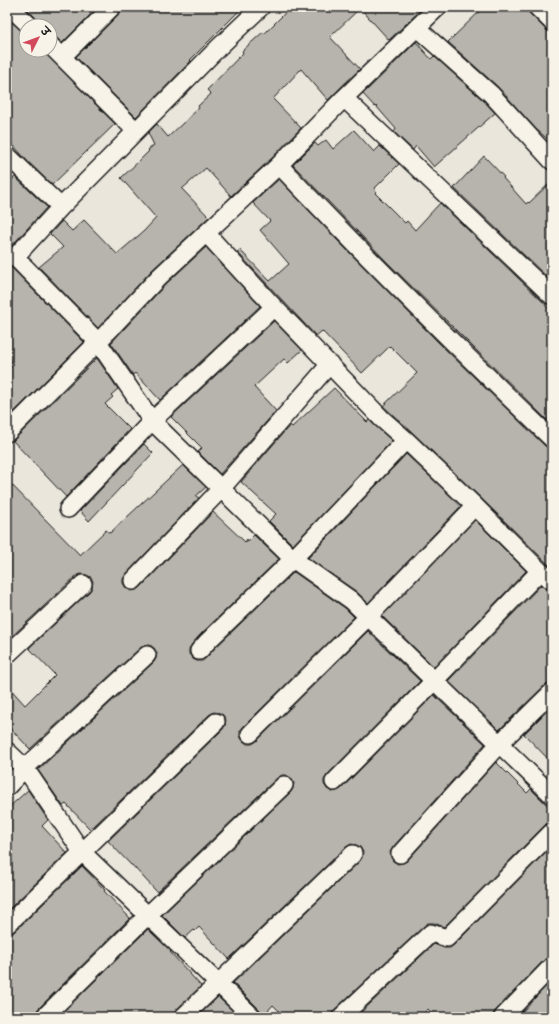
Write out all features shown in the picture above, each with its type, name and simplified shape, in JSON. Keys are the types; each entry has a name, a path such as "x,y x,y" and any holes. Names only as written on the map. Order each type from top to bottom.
{"street":[{"path":"10,7 22,18"},
{"path":"62,57 112,7"},
{"path":"261,7 218,48 61,207 11,261 98,342 152,421 293,559 351,600 552,796"},
{"path":"7,433 98,342 159,277 279,165 344,98 438,7"},
{"path":"537,7 552,22"},
{"path":"417,28 491,94 552,161"},
{"path":"58,53 136,131"},
{"path":"344,98 552,296"},
{"path":"7,155 61,207"},
{"path":"279,165 310,199 452,342 552,439"},
{"path":"206,233 274,307 382,419 475,506 546,576 434,681 334,782"},
{"path":"68,509 152,421 274,307"},
{"path":"133,581 221,489 330,364"},
{"path":"199,651 293,559 406,440"},
{"path":"250,734 368,617 475,506"},
{"path":"7,655 83,584"},
{"path":"7,787 25,768 147,654"},
{"path":"400,854 499,744 552,692"},
{"path":"7,925 216,722"},
{"path":"7,751 25,768 82,852 253,1017"},
{"path":"44,1017 284,785"},
{"path":"341,1017 431,933 447,938 552,832"},
{"path":"183,1017 353,854"},
{"path":"503,1017 552,966"}],"building":[{"path":"25,7 98,7 62,43 58,39 58,18 36,18"},
{"path":"122,7 243,7 136,117 76,57 119,14"},
{"path":"291,7 424,7 389,40 360,8 330,37 360,69 328,100 301,69 273,99 301,128 272,158 231,196 206,168 182,189 209,217 152,270 98,328 39,267 63,247 50,234 62,221 72,231 84,220 117,254 144,231 156,218 121,178 154,145 148,133 157,124 168,137 199,108 198,106 211,94 207,90 243,53 242,51 263,32 264,34"},
{"path":"484,7 527,7 530,14 545,29 552,32 552,143 536,129 498,87 448,42"},
{"path":"7,18 18,28 18,58 50,58 115,124 52,185 29,163 7,138"},
{"path":"416,42 431,59 434,56 484,101 495,113 434,167 416,146 413,150 394,132 396,129 376,106 375,107 363,94"},
{"path":"354,130 374,152 380,146 399,164 374,189 376,192 375,193 405,223 407,221 415,230 440,203 546,304 545,305 552,312 552,416 547,420 387,262 293,165 315,143 318,146 326,140 333,149"},
{"path":"484,156 504,177 503,178 526,204 528,202 529,203 552,181 552,272 547,277 454,188"},
{"path":"15,177 47,207 7,251 7,184"},
{"path":"279,179 441,345 545,446 552,449 552,568 482,499 383,406 417,373 390,346 362,373 322,331 316,336 237,252 240,250 270,281 289,264 260,230 270,221 253,203"},
{"path":"206,247 260,306 160,400 135,373 133,375 111,343 166,284"},
{"path":"7,263 84,342 7,419 7,371 14,364 7,357"},
{"path":"274,321 302,350 288,363 284,359 254,387 276,411 220,474 198,452 202,448 171,417"},
{"path":"97,358 118,389 111,395 113,397 105,404 130,429 66,497 13,441"},
{"path":"334,388 367,422 369,420 392,441 293,545 269,521 276,514 241,482 290,425 292,427"},
{"path":"144,444 153,453 89,521 80,511"},
{"path":"406,454 461,506 368,603 357,592 308,558"},
{"path":"183,465 206,487 196,496 199,498 126,574 123,579 123,583 126,588 131,591 140,588 213,512 245,542 254,535 279,559 192,644 189,649 189,654 193,659 202,661 206,658 294,572 345,608 354,617 243,727 240,731 240,736 243,741 247,744 252,744 257,741 368,631 420,681 327,775 324,780 324,784 327,789 332,792 341,789 434,695 485,744 393,847 390,852 393,861 398,864 407,861 496,762 527,793 531,789 552,810 552,822 545,825 444,927 434,923 428,923 424,926 334,1010 331,1017 285,1017 273,1005 263,1016 260,1010 233,983 360,861 363,852 360,847 351,844 346,847 229,959 199,927 185,938 162,915 291,792 294,783 291,778 286,775 282,775 277,778 157,892 108,841 223,729 226,720 223,715 214,712 209,715 90,829 66,804 63,806 38,770 154,662 157,653 154,648 150,645 145,645 140,648 30,749 7,725 7,685 25,705 55,675 29,648 90,591 93,582 91,577 86,575 81,574 76,576 7,641 7,480 80,555 106,530 110,533"},
{"path":"475,520 526,571 434,667 382,616"},
{"path":"541,585 552,591 552,682 545,685 499,730 448,681"},
{"path":"552,706 552,763 524,734"},
{"path":"28,790 48,820 42,826 67,853 7,911 7,809"},
{"path":"552,846 552,956 545,959 496,1010 493,1017 435,1017 428,1009 420,1017 356,1017 434,944 444,948 450,948 454,945"},
{"path":"82,866 130,918 37,1010 34,1017 7,1017 7,935 14,932"},
{"path":"148,929 171,951 170,952 201,986 176,1010 173,1017 58,1017"},
{"path":"552,980 552,1017 517,1017"},
{"path":"218,997 239,1017 197,1017"}]}
